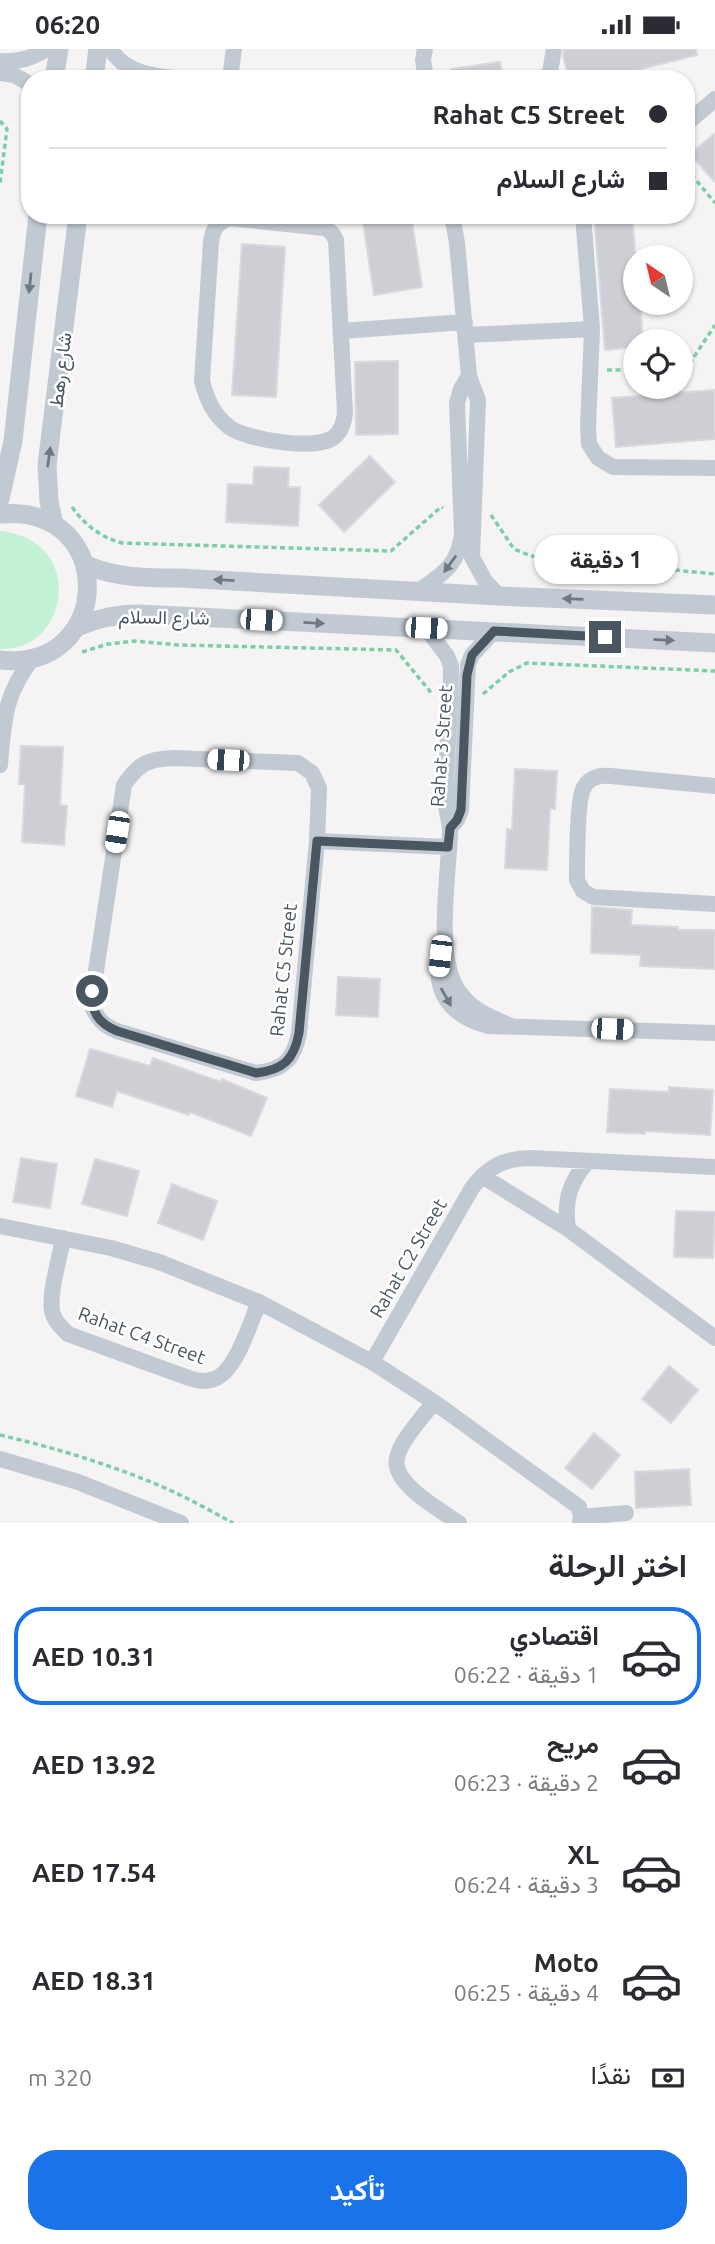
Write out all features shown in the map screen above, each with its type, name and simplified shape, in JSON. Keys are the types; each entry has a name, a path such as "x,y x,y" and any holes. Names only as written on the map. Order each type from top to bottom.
{"street":[{"path":"0,61 20,61 36,56 46,49"},
{"path":"56,70 59,49"},
{"path":"95,70 98,49"},
{"path":"111,49 115,57 127,67 138,70"},
{"path":"231,70 234,49"},
{"path":"425,49 425,70"},
{"path":"550,70 554,49"},
{"path":"0,73 21,79"},
{"path":"695,116 715,99"},
{"name":"شارع رهط","path":"0,499 13,441 37,224"},
{"name":"شارع رهط","path":"54,524 49,501 47,465 77,224"},
{"path":"217,224 212,231 202,381 207,399 217,416 231,429 249,437 310,444 324,443 335,436 343,426 345,413 337,240 325,228 291,224"},
{"path":"420,590 447,571 460,547 467,477 477,429 478,400 469,376 454,224"},
{"path":"584,224 592,329 589,444 598,458 613,467 715,468"},
{"path":"341,331 592,329"},
{"path":"469,376 457,403 457,428 467,477 472,557 485,581 499,596"},
{"path":"457,428 477,429"},
{"path":"0,514 17,512 36,516 54,524 68,535 79,549 86,565 89,587 86,608 77,627 65,642 50,653 32,659 0,660"},
{"name":"شارع السلام","path":"86,565 104,572 138,578 715,605"},
{"name":"شارع السلام","path":"77,627 117,614 139,614 715,643"},
{"name":"Rahat 3 Street","path":"426,628 447,656 457,714 455,768 445,801 450,828 446,932 438,976 443,994 454,1010 469,1021 488,1026 715,1033"},
{"name":"Rahat 3 Street","path":"457,714 472,655 494,631"},
{"path":"0,765 7,703 13,688 32,659"},
{"name":"Rahat C5 Street","path":"174,758 298,763 312,773 319,788 317,841 299,1033 296,1049 286,1063 271,1072 256,1073 117,1031 96,1017 91,1005 92,991 122,795 124,785 136,768 154,759 174,758"},
{"path":"715,786 599,775 589,781 582,790 577,880 583,891 593,897 715,904"},
{"path":"317,841 448,847"},
{"name":"Rahat C2 Street","path":"372,1362 472,1188 492,1167 504,1160 517,1158 715,1167"},
{"path":"568,1229 568,1191 588,1161"},
{"path":"482,1176 568,1229 715,1338"},
{"path":"0,1226 111,1248 159,1262 259,1302 372,1362 434,1402 579,1507 581,1520 626,1513"},
{"name":"Rahat C4 Street","path":"63,1238 52,1298 52,1312 58,1324 68,1334 186,1377 200,1381 214,1379 227,1371 259,1302"},
{"path":"434,1402 400,1449 396,1459 397,1470 409,1487 458,1523"},
{"path":"0,1459 78,1482 181,1523"}],"path":[{"path":"0,121 7,129 0,183"},
{"path":"695,179 715,203"},
{"path":"693,358 715,325"},
{"path":"591,370 623,370"},
{"path":"69,502 85,523 101,535 122,543 391,551 441,507"},
{"path":"488,511 514,549 531,556 715,574"},
{"path":"78,653 108,644 135,641 178,645 396,650 434,697 439,713 457,714 471,714 478,698 509,672 527,663 715,671"},
{"path":"0,1435 103,1464 167,1489 233,1523"}],"green space":[{"path":"0,531 28,539 47,554 57,573 58,595 53,616 41,634 23,645 0,649"}],"building":[{"path":"564,49 696,49 697,55 636,70 567,70"},
{"path":"500,62 501,70 451,70"},
{"path":"715,133 715,182 695,160 695,150"},
{"path":"363,224 412,224 422,287 374,295"},
{"path":"595,224 633,224 634,245 623,245 623,315 641,315 642,329 623,329 623,348 605,350"},
{"path":"242,244 285,247 276,397 232,395"},
{"path":"398,361 398,434 356,435 355,362"},
{"path":"715,390 715,439 616,447 612,398 693,399 693,392"},
{"path":"370,456 395,482 344,532 319,505"},
{"path":"254,467 289,468 288,487 300,487 298,526 226,522 228,484 253,485"},
{"path":"21,746 63,747 60,805 67,806 64,845 22,842 25,784 19,784"},
{"path":"515,769 557,771 555,809 550,809 547,870 505,868 507,829 512,830"},
{"path":"592,907 632,910 631,925 678,927 678,930 715,930 715,969 640,966 641,955 591,953"},
{"path":"338,977 380,979 378,1017 336,1015"},
{"path":"90,1049 150,1066 153,1058 221,1082 222,1079 267,1098 251,1136 190,1112 189,1115 117,1091 112,1107 76,1096"},
{"path":"669,1087 713,1090 710,1135 645,1131 645,1134 607,1132 610,1089 669,1092"},
{"path":"21,1158 57,1164 50,1208 13,1202"},
{"path":"95,1159 139,1171 127,1216 82,1204"},
{"path":"172,1184 217,1201 203,1240 158,1223"},
{"path":"676,1211 715,1212 713,1258 674,1257"},
{"path":"669,1366 698,1390 671,1423 642,1399"},
{"path":"594,1433 620,1455 592,1489 565,1468"},
{"path":"689,1469 691,1505 636,1508 635,1472"}],"route":[{"path":"92,991 91,1005 96,1017 117,1031 256,1073 271,1072 286,1063 296,1049 299,1033 317,841 448,847 450,828 461,810 467,675 472,655 494,631 605,637"}]}
